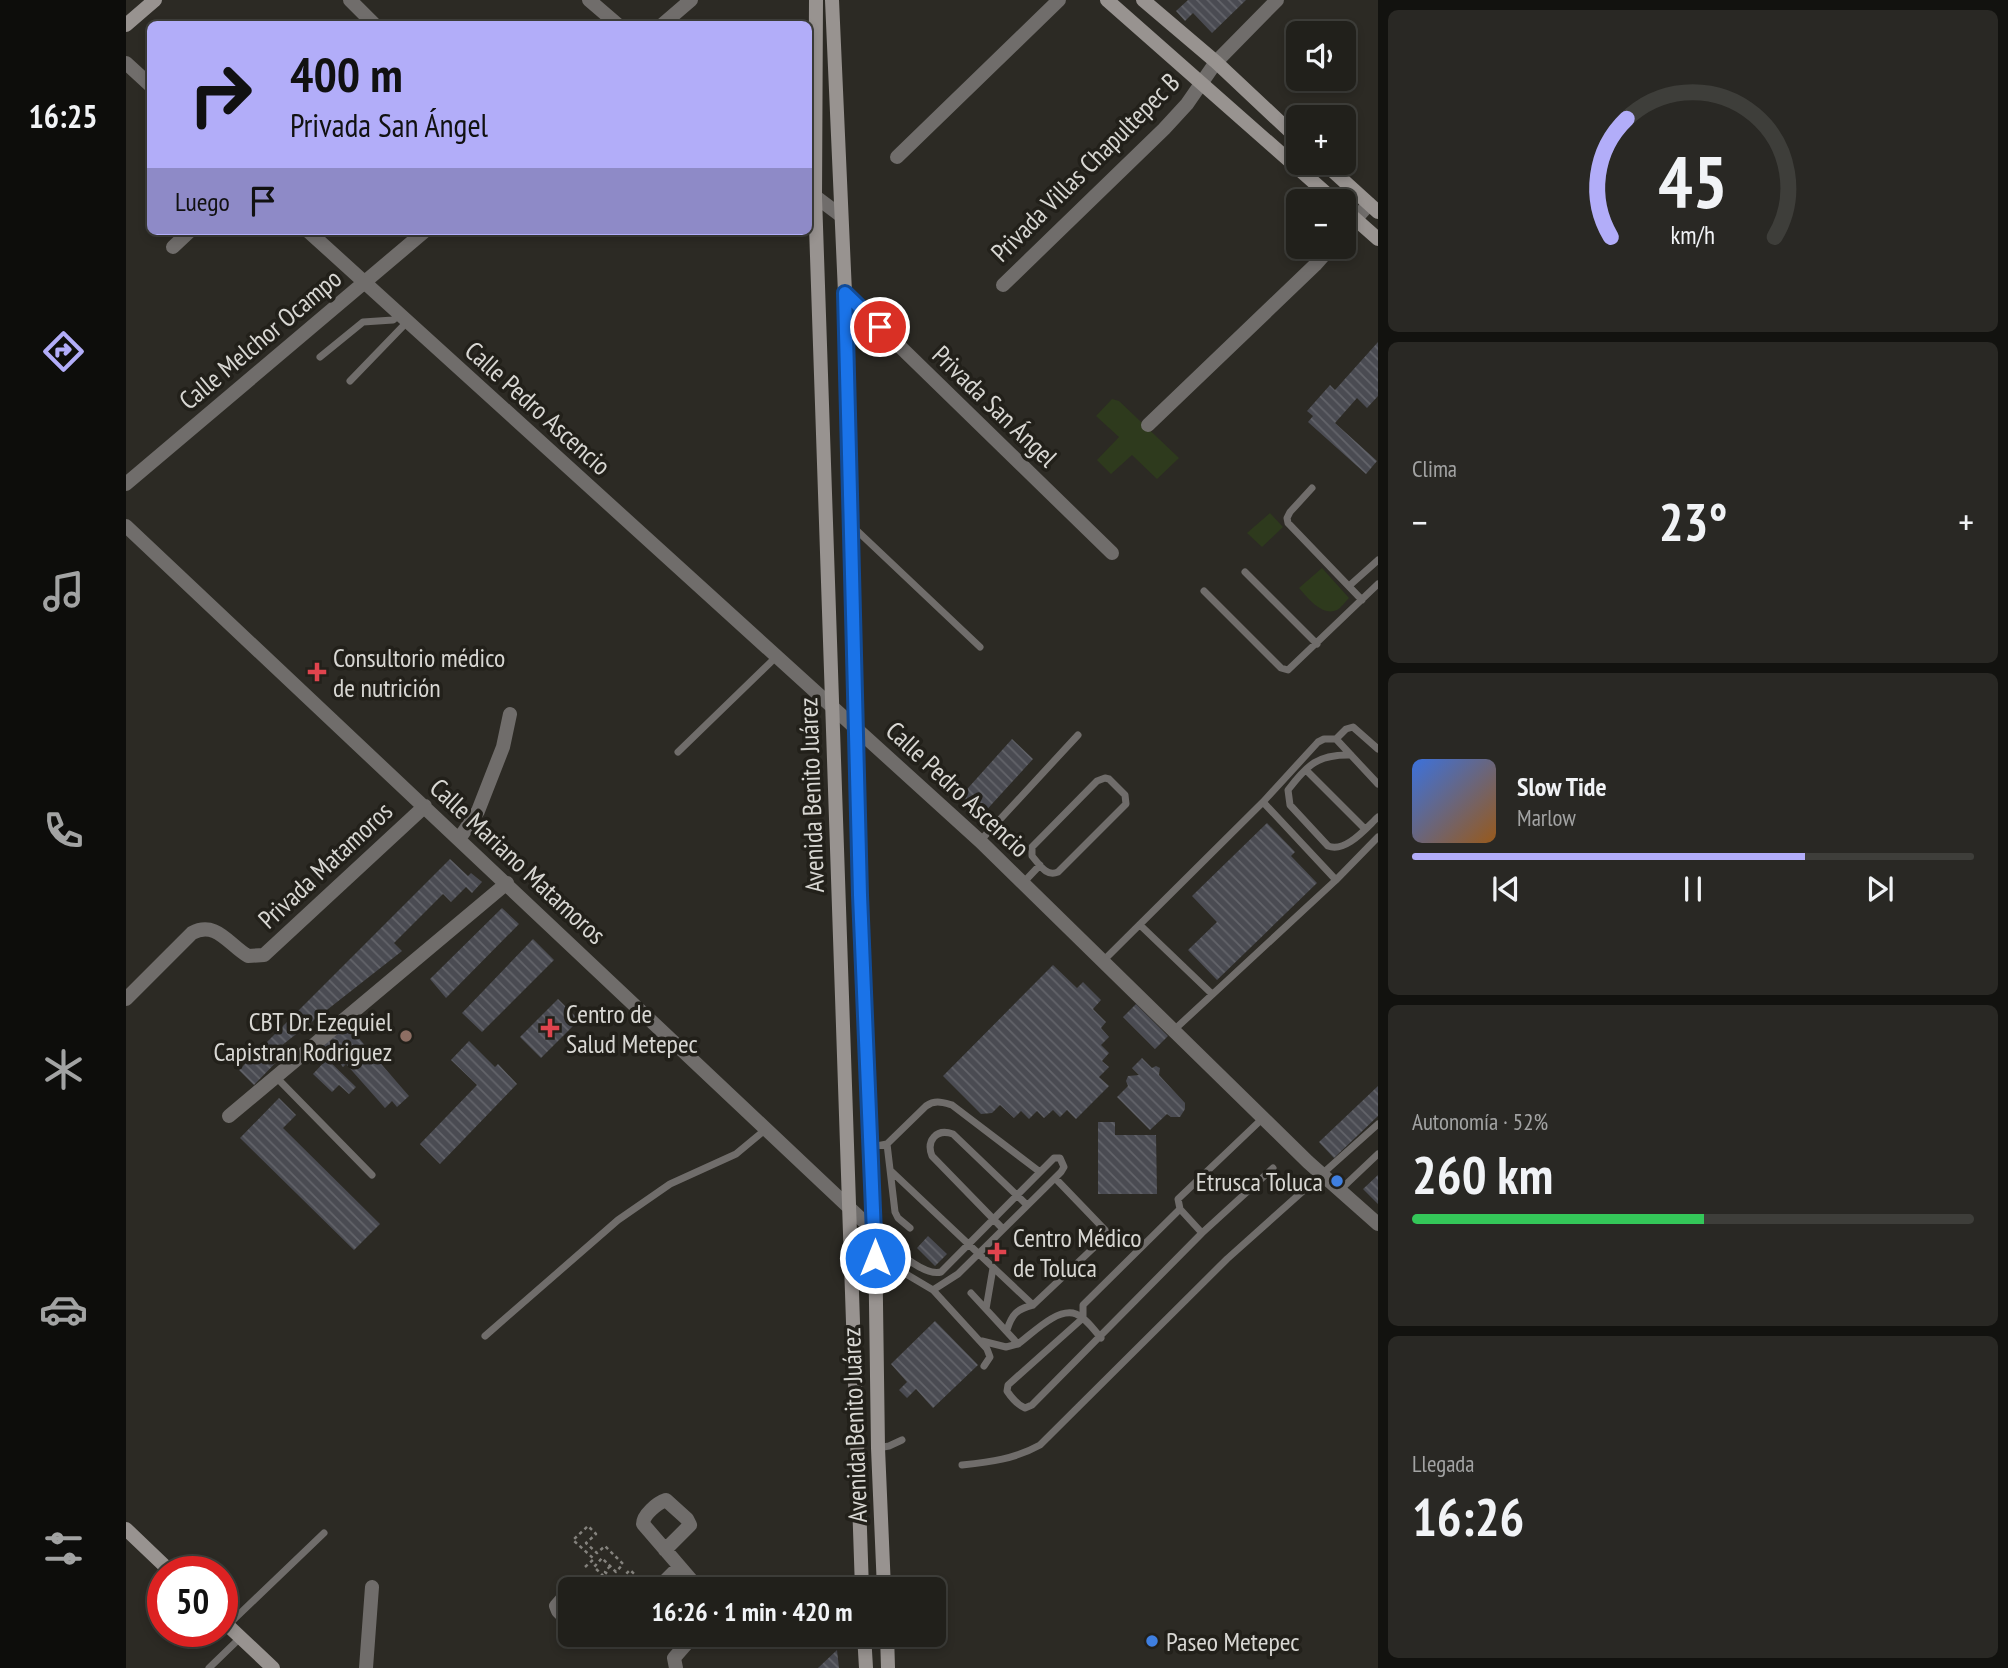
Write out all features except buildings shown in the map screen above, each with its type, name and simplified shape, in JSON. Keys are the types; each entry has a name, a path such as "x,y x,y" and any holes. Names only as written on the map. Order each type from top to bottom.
{"main road":[{"path":"126,25 155,0"},
{"name":"Avenida Benito Juárez","path":"816,0 812,194 833,709 862,1577"},
{"name":"Avenida Benito Juárez","path":"832,0 845,293 855,727 875,1232 878,1448 883,1577"},
{"path":"1107,0 1322,189"},
{"path":"1143,0 1216,62 1286,128"},
{"path":"1277,148 1286,142"},
{"path":"1337,175 1374,208"},
{"path":"1356,221 1375,231"},
{"path":"126,1529 154,1556"},
{"path":"240,1637 273,1668"},
{"path":"865,1647 866,1668"},
{"path":"887,1647 888,1668"}],"street":[{"path":"350,0 371,21"},
{"path":"589,0 614,21"},
{"path":"666,21 691,0"},
{"path":"897,157 1059,0"},
{"name":"Privada Villas Chapultepec B","path":"1003,285 1164,129 1187,104 1216,62 1277,0"},
{"path":"126,63 147,82"},
{"path":"812,194 840,215"},
{"path":"1356,219 1374,208"},
{"path":"173,247 186,235"},
{"name":"Calle Pedro Ascencio","path":"313,235 981,841 1323,1175 1378,1224"},
{"name":"Calle Melchor Ocampo","path":"126,484 420,235"},
{"path":"1148,425 1320,259"},
{"name":"Privada San Ángel","path":"845,293 1112,553"},
{"name":"Calle Mariano Matamoros","path":"126,526 875,1232"},
{"path":"459,839 478,811 503,747 510,714"},
{"name":"Privada Matamoros","path":"126,999 192,933 200,929 209,928 221,934 248,956 264,955 425,806"},
{"path":"229,1116 506,883"},
{"path":"665,1550 688,1577"},
{"path":"669,1577 679,1567"},
{"path":"366,1668 372,1587"},
{"path":"676,1668 674,1658 684,1647"}],"lane":[{"path":"320,357 363,322 403,318"},
{"path":"350,382 403,318"},
{"path":"1312,488 1290,512 1288,523 1362,600"},
{"path":"852,525 980,647"},
{"path":"1349,586 1378,560"},
{"path":"1245,572 1317,644"},
{"path":"1204,592 1286,670 1291,669 1378,584"},
{"path":"678,752 776,657"},
{"path":"1103,961 1318,742 1336,739 1346,729 1353,727 1378,750"},
{"path":"981,841 1078,735"},
{"path":"1336,739 1378,784"},
{"path":"1350,755 1325,756 1306,770 1287,790 1290,805 1328,846 1339,848 1378,817"},
{"path":"1306,770 1364,828"},
{"path":"1109,779 1125,795 1127,800 1122,809 1058,872 1050,874 1040,865 1031,853 1032,847 1097,782 1109,779"},
{"path":"1262,802 1336,880"},
{"path":"1174,1030 1336,880 1378,837"},
{"path":"1023,883 1040,865"},
{"path":"1140,925 1212,994"},
{"path":"276,1077 372,1175"},
{"path":"870,1147 887,1143 926,1106 933,1101 941,1102 952,1105 1040,1172"},
{"path":"1202,1233 1180,1209 1178,1199 1264,1118"},
{"path":"962,1465 1006,1460 1023,1455 1040,1445 1227,1259 1378,1124"},
{"path":"485,1336 618,1220 670,1184 736,1154 765,1130"},
{"path":"1003,1229 932,1156 930,1140 938,1133 947,1132 953,1135 1027,1205"},
{"path":"887,1143 895,1212 910,1228"},
{"path":"1340,1190 1378,1154"},
{"path":"875,1232 917,1266 935,1273 946,1269 1054,1158 1060,1158 1064,1167 1055,1178 950,1281 933,1290"},
{"path":"1180,1209 1083,1306 1083,1318 1008,1385 1007,1391 1021,1406 1028,1407 1101,1338 1202,1233 1273,1168"},
{"path":"891,1171 1033,1305"},
{"path":"1007,1331 1013,1314 1033,1305 1104,1239 1106,1233 1055,1178"},
{"path":"986,1309 993,1269"},
{"path":"874,1283 887,1274 901,1271 933,1290 981,1341 990,1357 984,1366"},
{"path":"971,1293 1018,1344"},
{"path":"981,1341 1006,1347 1018,1344 1062,1314 1075,1313 1101,1338"},
{"path":"878,1448 902,1440"},
{"path":"238,1611 324,1533"},
{"path":"209,1668 240,1637"}],"path":[{"path":"585,1567 594,1559 573,1540 588,1526 596,1534 586,1544 597,1553 605,1546 624,1564 616,1572 602,1558 594,1567 604,1577"},
{"path":"610,1566 605,1572 611,1577"},
{"path":"623,1577 630,1570 638,1577"}],"green space":[{"path":"1112,399 1119,401 1179,458 1157,479 1132,455 1111,474 1097,460 1119,437 1096,416"},
{"path":"1270,513 1283,527 1262,547 1247,533"},
{"path":"1322,568 1349,598 1337,610 1326,611 1320,608 1299,588"}],"place":[{"name":"Consultorio médico de nutrición","path":"317,672"},
{"name":"Centro de Salud Metepec","path":"550,1028"},
{"name":"CBT Dr. Ezequiel Capistran Rodriguez","path":"406,1036"},
{"name":"Etrusca Toluca","path":"1337,1181"},
{"name":"Centro Médico de Toluca","path":"997,1252"},
{"name":"Paseo Metepec","path":"1152,1641"}],"route":[{"path":"875,1258 860,895 845,293 880,327"}]}
